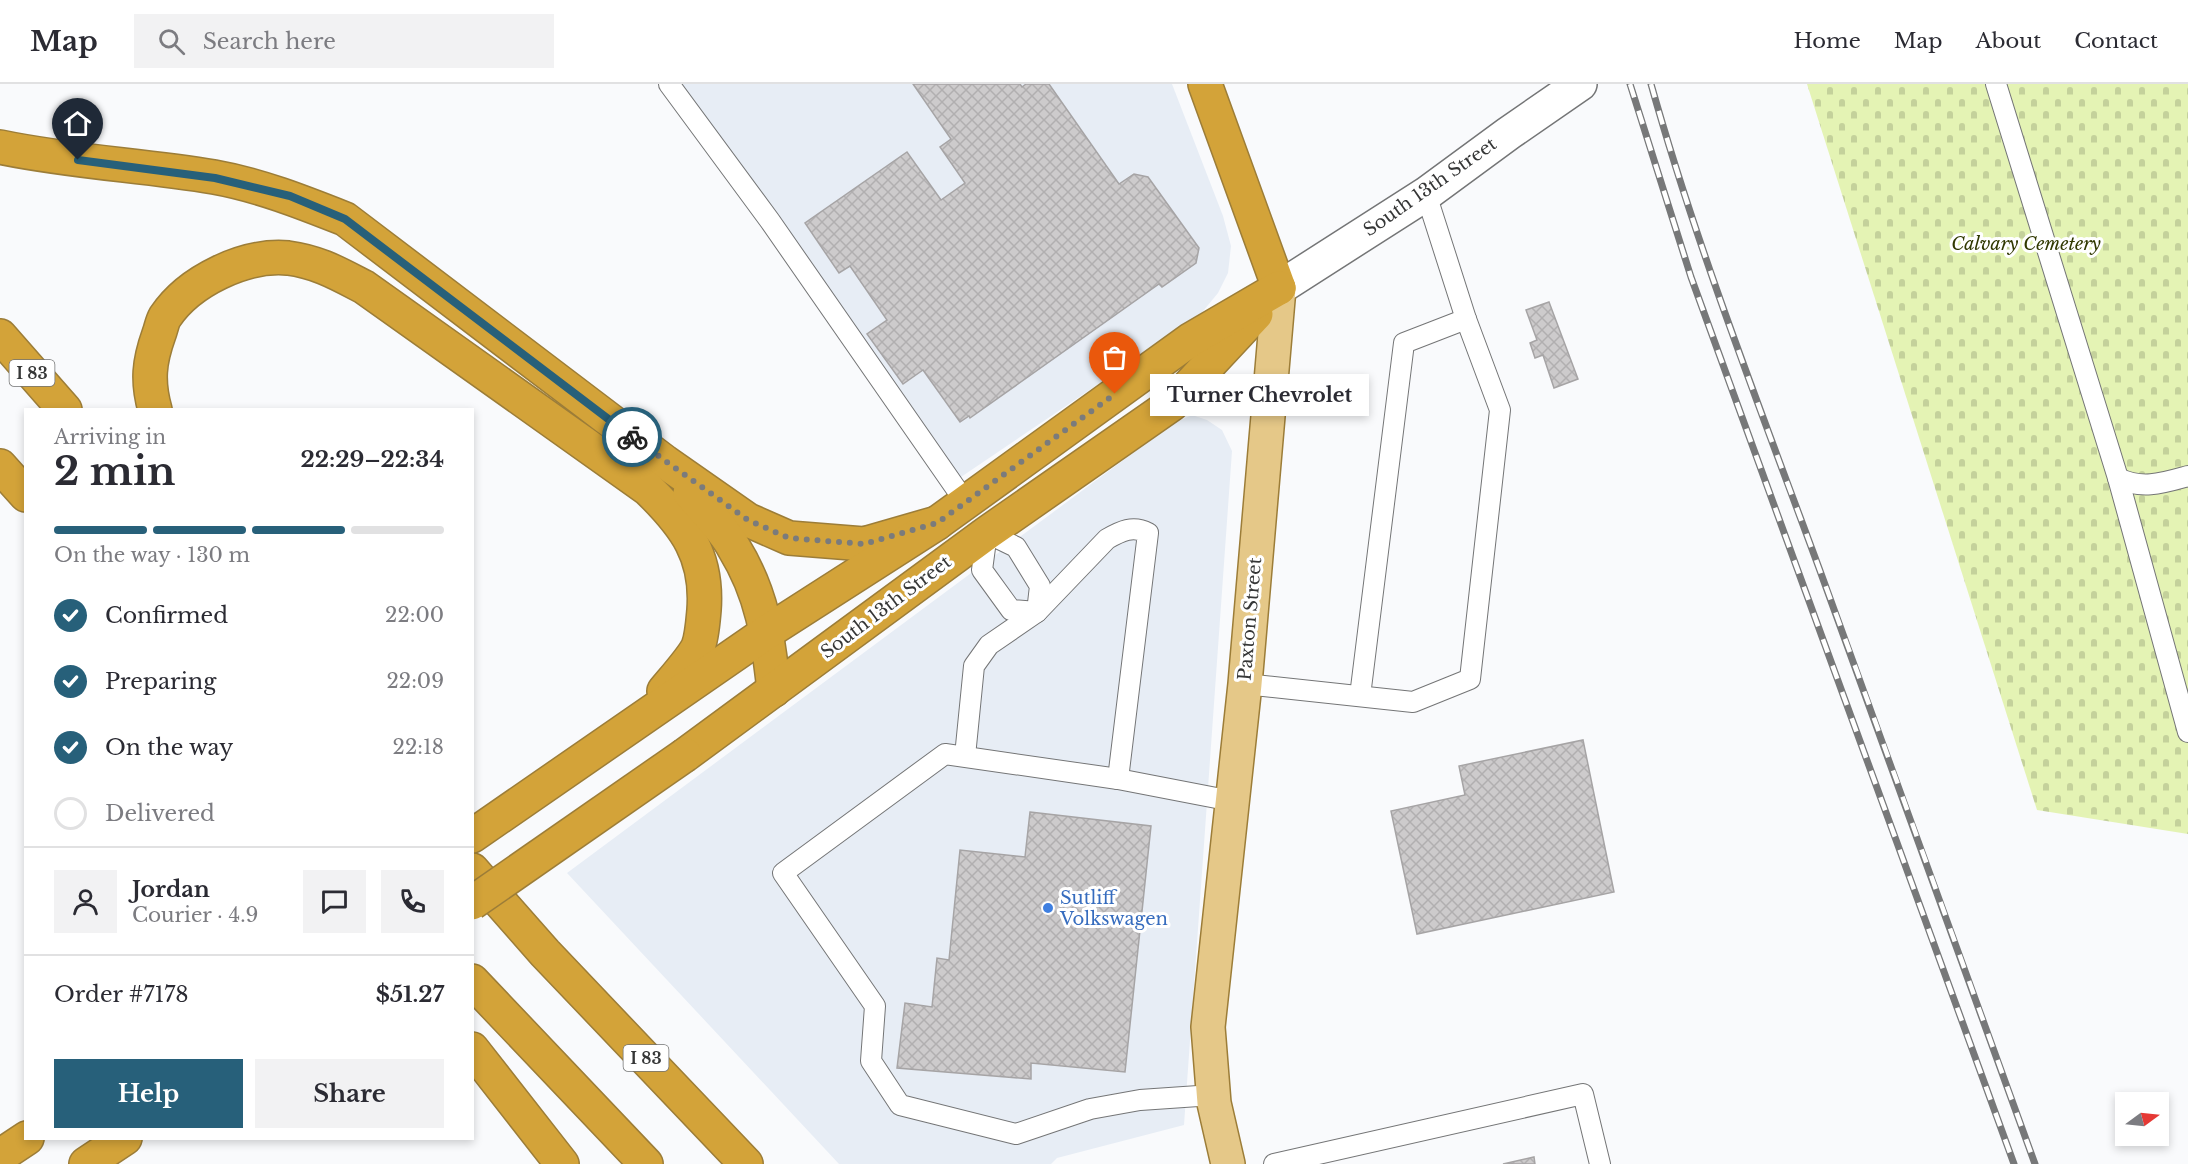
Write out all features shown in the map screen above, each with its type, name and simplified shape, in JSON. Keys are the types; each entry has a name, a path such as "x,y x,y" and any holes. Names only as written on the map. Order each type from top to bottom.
{"highway":[{"name":"Paxton Street","path":"1205,84 1279,288"},
{"path":"0,147 33,154 215,178 290,196 345,219 665,462 748,520 789,538 864,544 937,523"},
{"path":"154,408 150,390 150,358 165,318 188,292 217,273 252,260 286,258 327,267 364,287 648,489 674,515 696,550 705,592 704,618 698,647 646,714"},
{"name":"South 13th Street","path":"474,835 767,632 966,503 1190,340 1279,288"},
{"name":"South 13th Street","path":"474,902 686,755 987,533 1172,404 1279,288"},
{"name":"I 83","path":"0,336 63,408"},
{"path":"665,462 734,546 753,582 767,632 774,690"},
{"path":"0,466 24,493"},
{"path":"474,857 545,953"},
{"name":"I 83","path":"474,872 545,953 746,1164"},
{"path":"474,983 646,1164"},
{"path":"474,1052 562,1164"},
{"path":"0,1156 24,1140"},
{"path":"86,1164 122,1140"},
{"path":"126,1164 143,1140"}],"main road":[{"name":"South 13th Street","path":"1279,288 1426,194 1580,84"},
{"name":"Paxton Street","path":"1228,1164 1213,1095 1208,1027 1245,684 1279,288"}],"lane":[{"path":"669,84 770,221 966,503"},
{"path":"1996,84 2118,478 2188,732"},
{"path":"1245,684 1413,702 1470,679 1500,410 1466,318 1426,194"},
{"path":"1360,696 1404,343 1466,318"},
{"path":"2118,478 2141,486 2188,476"},
{"path":"965,756 969,697 974,666 989,645 1037,612 1107,539 1130,529 1139,529 1148,533 1118,779"},
{"path":"987,533 1016,547 1040,586 1037,612 1011,610 982,570 987,533"},
{"path":"1213,1095 1140,1100 1090,1109 1016,1134 900,1105 871,1061 875,1006 783,873 945,754 1118,779 1232,801"},
{"path":"1274,1164 1583,1094 1600,1164"}],"shaded area":[{"path":"679,84 1172,84 1223,216 1231,246 1228,273 1218,293 1199,316 958,479"},
{"path":"1192,415 1207,420 1222,430 1232,451 1184,1125 1057,1158 1051,1164 839,1164 567,873 1172,424"}],"green space":[{"name":"Calvary Cemetery","path":"1807,84 2188,84 2188,834 2037,810"}],"building":[{"path":"913,84 1020,84 1022,87 1026,84 1049,84 1119,184 1134,174 1148,177 1199,248 1196,263 1162,287 1159,284 970,418 969,416 960,422 923,370 903,384 867,334 887,320 850,266 839,273 805,223 907,152 941,200 965,183 940,147 951,139"},
{"path":"1549,302 1578,379 1554,388 1543,355 1535,358 1530,343 1537,340 1526,310"},
{"path":"1583,740 1614,892 1417,934 1391,811 1465,795 1459,766"},
{"name":"Sutliff Volkswagen","path":"1030,812 1151,826 1125,1072 1031,1063 1031,1079 897,1068 905,1003 932,1007 937,958 949,960 960,850 1025,857"},
{"path":"1534,1157 1535,1164 1503,1164"}],"railway":[{"path":"1630,84 1691,277 2014,1164"},
{"path":"1651,84 1688,206 1730,328 2035,1164"}],"way so far":[{"path":"632,437 748,520 789,538 864,544 937,523 1115,394"}],"place":[{"name":"Turner Chevrolet","path":"1115,394"},
{"name":"Sutliff Volkswagen","path":"1048,908"}],"route":[{"path":"78,160 215,178 290,196 345,219 632,437"}]}
